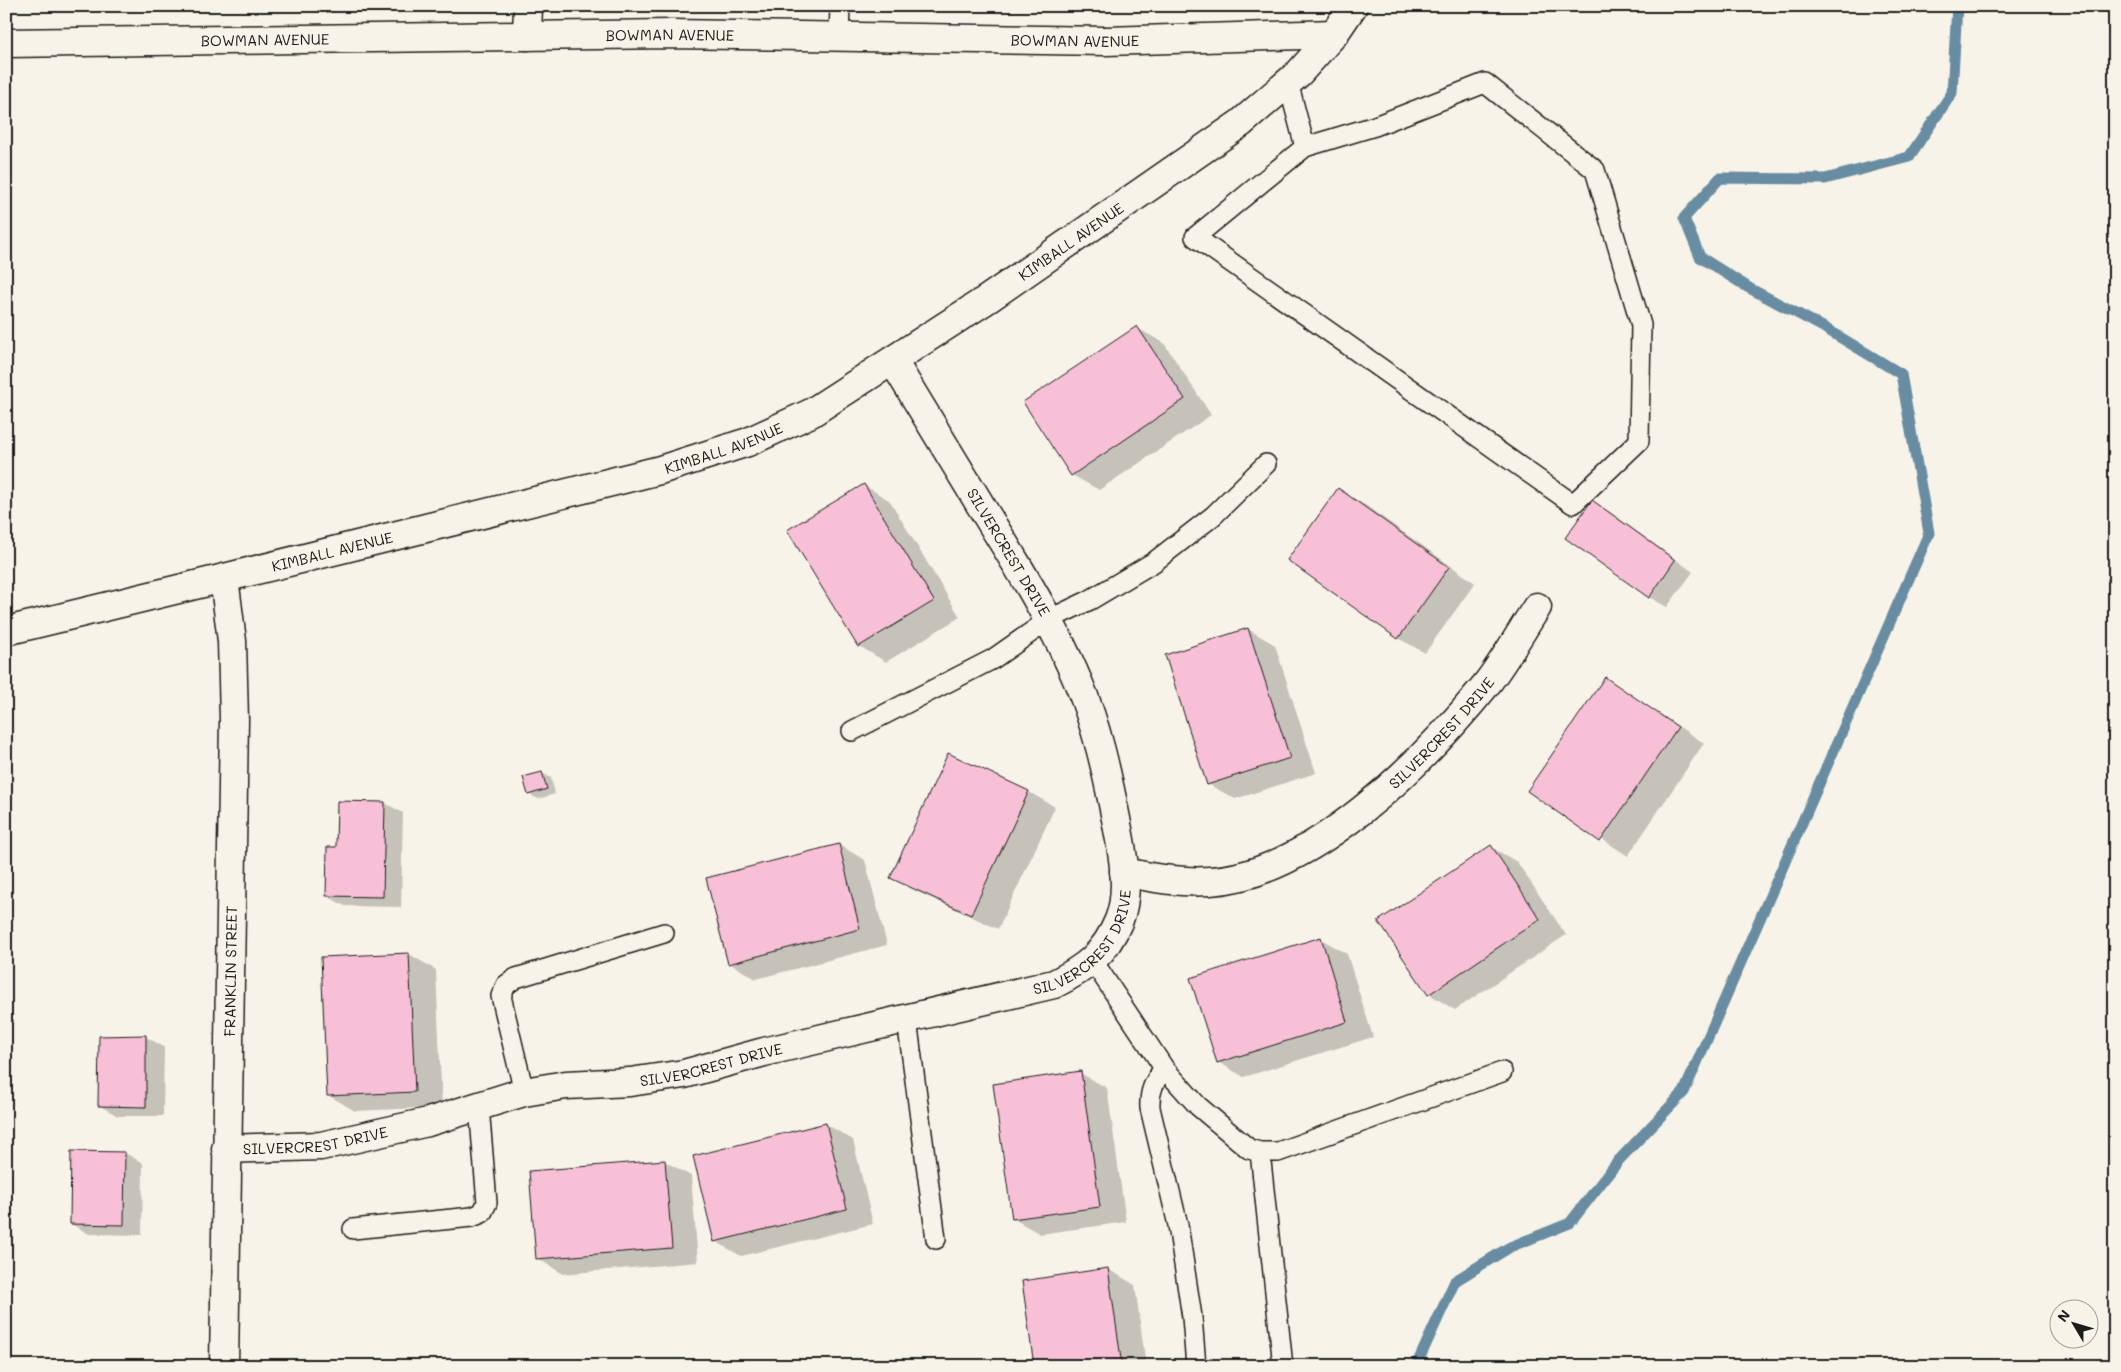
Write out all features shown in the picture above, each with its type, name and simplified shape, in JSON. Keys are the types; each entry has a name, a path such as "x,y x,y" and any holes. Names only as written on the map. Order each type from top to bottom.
{"street":[{"path":"527,36 528,6"},
{"name":"KIMBALL AVENUE","path":"6,631 660,470 748,442 811,413 989,298 1241,123 1288,82 1334,34 1353,6"},
{"name":"BOWMAN AVENUE","path":"6,43 671,34 1106,41 1334,34"},
{"name":"SILVERCREST DRIVE","path":"226,1149 321,1146 428,1122 524,1092 566,1085 630,1082 684,1074 764,1052 1054,984 1081,971 1093,961 1110,940 1120,918 1125,888 1120,836 1104,759 1080,686 1050,619 893,361"},
{"name":"FRANKLIN STREET","path":"224,578 232,641 234,720 224,1366"},
{"name":"SILVERCREST DRIVE","path":"1124,872 1168,881 1212,881 1255,872 1280,862 1329,834 1391,786 1436,743 1486,684 1537,607"}],"lane":[{"path":"839,37 840,6"},
{"path":"1288,82 1305,147"},
{"path":"1485,83 1595,170 1641,325 1639,441 1573,504 1195,237 1305,147 1375,126 1485,83"},
{"path":"852,731 993,659 1050,619 1090,600 1154,562 1212,516 1266,464"},
{"path":"524,1092 501,996 506,984 516,978 664,934"},
{"path":"1093,961 1164,1068 1198,1106 1249,1149 1260,1152 1278,1152 1502,1072"},
{"path":"907,1020 936,1239"},
{"path":"1164,1068 1153,1083 1149,1097 1150,1108 1178,1225 1192,1317 1196,1366"},
{"path":"353,1229 472,1217 482,1213 488,1203 479,1106"},
{"path":"1260,1152 1283,1366"}],"building":[{"path":"1137,326 1185,399 1071,476 1023,402"},
{"path":"864,484 934,601 858,647 787,530"},
{"path":"1338,488 1449,567 1398,639 1287,560"},
{"path":"1592,500 1675,560 1649,598 1565,538"},
{"path":"1248,628 1290,758 1207,785 1165,655"},
{"path":"1605,677 1678,727 1600,842 1527,791"},
{"path":"948,753 1029,791 971,915 890,878"},
{"path":"542,772 547,789 528,795 523,777"},
{"path":"337,801 385,802 383,897 326,896 327,847 336,847"},
{"path":"839,844 860,929 728,964 706,878"},
{"path":"1491,845 1540,919 1428,995 1378,921"},
{"path":"1321,937 1347,1022 1217,1063 1190,978"},
{"path":"409,953 415,1092 327,1096 321,957"},
{"path":"146,1035 146,1107 98,1106 99,1036"},
{"path":"1081,1071 1100,1207 1012,1219 993,1084"},
{"path":"826,1123 847,1209 714,1242 693,1156"},
{"path":"71,1151 125,1152 124,1225 70,1224"},
{"path":"665,1160 672,1248 536,1259 529,1171"},
{"path":"1108,1268 1122,1366 1034,1366 1022,1281"}],"waterway":[{"path":"1416,1366 1455,1281 1510,1247 1570,1223 1619,1160 1684,1092 1929,533 1901,374 1823,327 1749,288 1700,257 1684,218 1720,178 1825,179 1909,157 1952,93 1957,6"}]}
